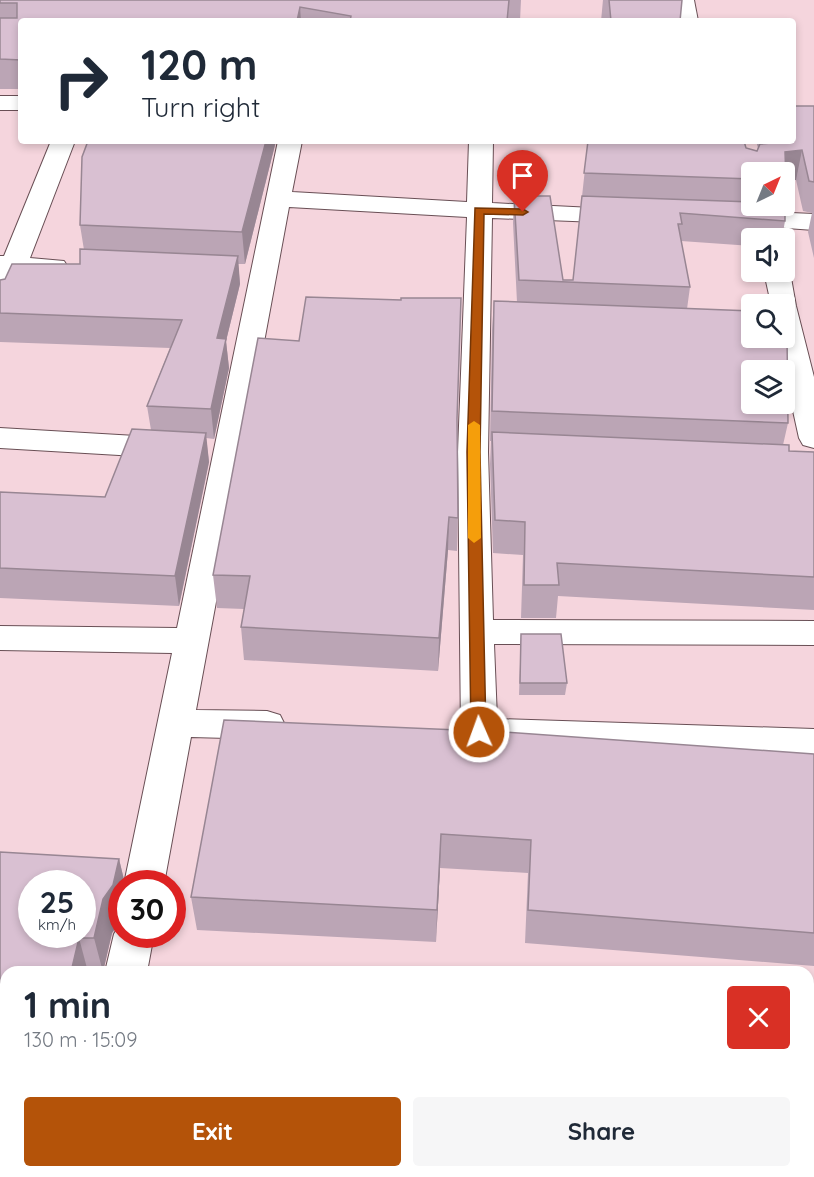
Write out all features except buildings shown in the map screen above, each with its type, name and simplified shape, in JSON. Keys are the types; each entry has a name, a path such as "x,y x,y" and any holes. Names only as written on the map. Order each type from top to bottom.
{"street":[{"path":"684,0 687,18"},
{"path":"0,103 18,103"},
{"path":"0,300 7,265 62,144"},
{"path":"147,870 191,642 210,450 252,274 278,199 289,144"},
{"path":"479,732 476,632 485,452 488,317 479,210 481,144"},
{"path":"278,199 479,210 652,216"},
{"path":"721,218 814,222"},
{"path":"7,265 85,268"},
{"path":"795,341 814,438"},
{"path":"0,438 210,450"},
{"path":"476,632 814,633"},
{"path":"0,638 191,642"},
{"path":"176,723 304,727"},
{"path":"444,731 814,743"},
{"path":"127,966 131,948"}],"slow traffic":[{"path":"474,425 474,538"}],"route":[{"path":"479,732 473,452 479,210 523,212"}]}
